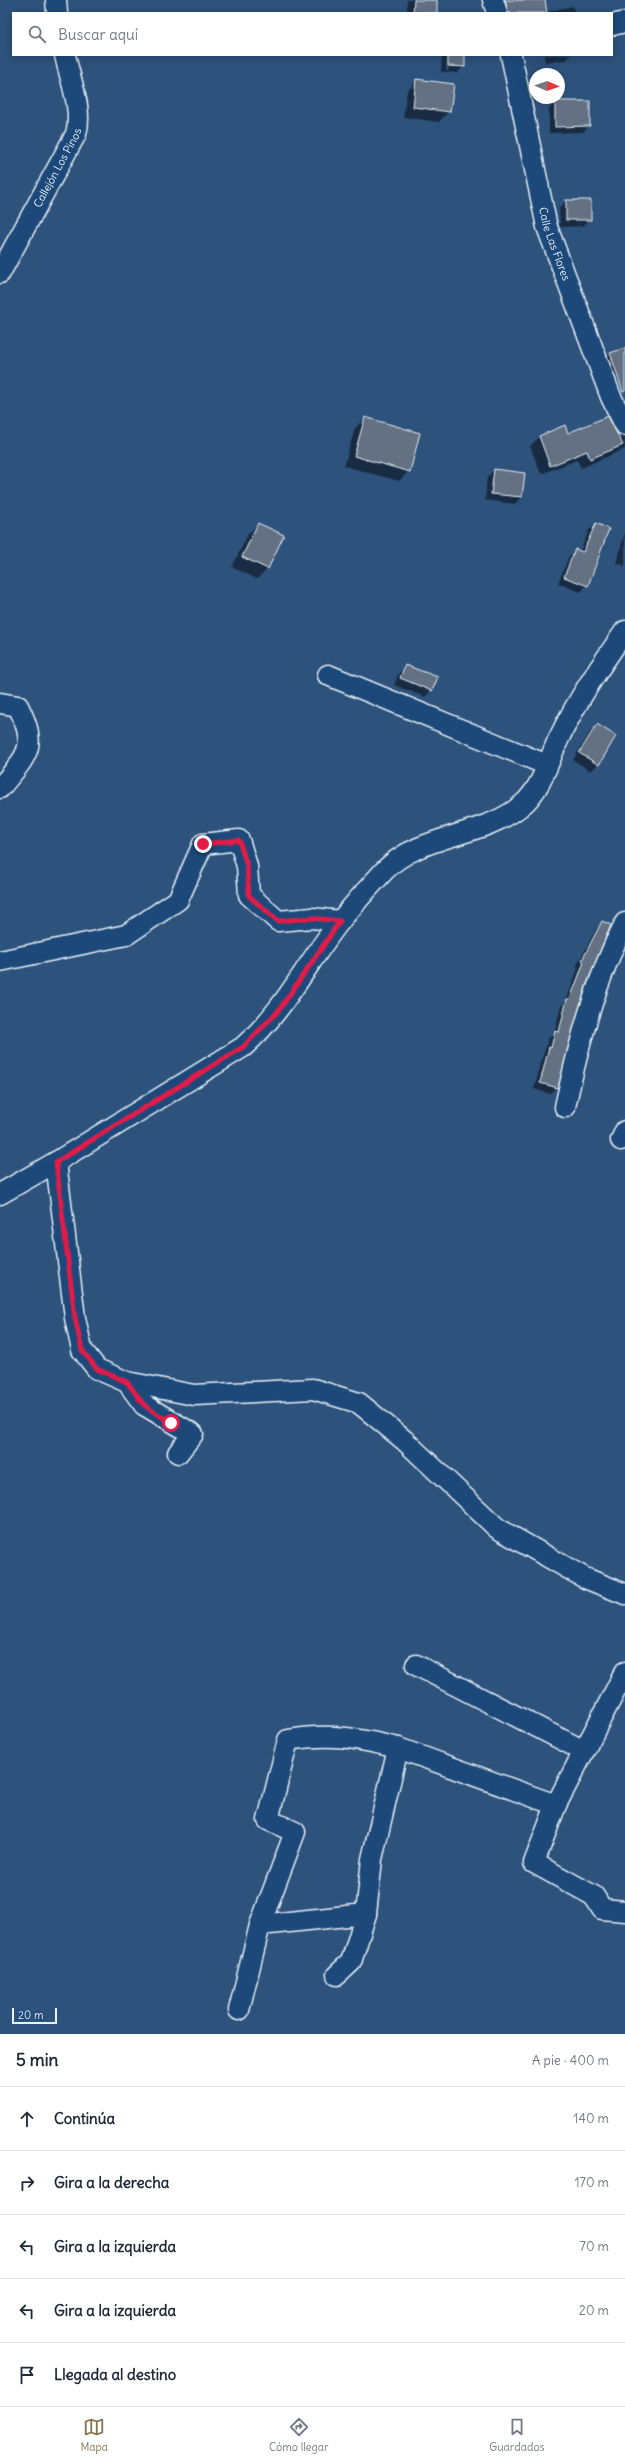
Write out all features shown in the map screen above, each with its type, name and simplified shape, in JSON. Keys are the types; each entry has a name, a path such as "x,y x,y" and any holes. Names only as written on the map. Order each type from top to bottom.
{"street":[{"path":"56,0 57,12"},
{"path":"493,0 497,12"},
{"path":"613,25 625,22"},
{"name":"Callejón Los Pinos","path":"0,273 76,134 79,123 78,113 64,56"},
{"name":"Calle Las Flores","path":"511,56 548,227 605,383 625,425"},
{"path":"0,1194 56,1162 243,1047 279,1010 340,921 386,870 406,854 484,825 521,806 535,789 560,735 580,698 625,631"},
{"path":"328,675 547,765"},
{"path":"0,704 18,706 30,738 27,754 0,788"},
{"path":"0,962 126,935 178,900 203,844 228,840 239,840 247,866 249,896 278,921 312,918 340,921"},
{"path":"565,1107 584,1028 597,985 610,952 625,923"},
{"path":"56,1162 75,1318 82,1350 97,1369 127,1382 194,1395 313,1389 359,1403 404,1440 497,1528 585,1578 625,1594"},
{"path":"127,1382 144,1405 193,1434 178,1453"},
{"path":"416,1665 584,1751"},
{"path":"625,1672 556,1805 534,1863 594,1896 602,1909 625,1911"},
{"path":"239,2010 260,1925 295,1832 268,1820 288,1740 315,1735 357,1738 398,1748 556,1805"},
{"path":"337,1975 351,1962 366,1914 372,1859 398,1748"},
{"path":"260,1925 366,1914"}],"building":[{"path":"414,0 437,0 437,12 413,12"},
{"path":"505,0 545,0 547,12 508,12"},
{"path":"448,56 465,56 465,67 448,66"},
{"path":"416,79 454,84 450,112 413,107"},
{"path":"565,101 590,101 590,126 555,127 555,104 565,104"},
{"path":"566,200 591,200 591,220 566,220"},
{"path":"625,348 625,391 623,392 610,353"},
{"path":"608,416 623,445 590,459 587,451 550,466 539,436 565,425 568,433"},
{"path":"365,417 420,433 410,472 354,456"},
{"path":"494,469 525,473 522,497 491,494"},
{"path":"258,523 284,535 268,569 242,557"},
{"path":"596,523 609,529 588,586 564,577 575,549 583,552"},
{"path":"405,665 438,677 432,691 400,678"},
{"path":"597,724 616,736 599,765 579,753"},
{"path":"602,921 611,925 586,986 558,1088 540,1083 549,1047 551,1048 555,1031 559,1032 567,999 570,999 584,962 582,960"}],"route":[{"path":"171,1423 144,1405 127,1382 97,1369 82,1350 75,1318 56,1162 243,1047 258,1034 279,1010 340,921 312,918 278,921 249,896 247,866 239,840 228,840 203,844"}]}
